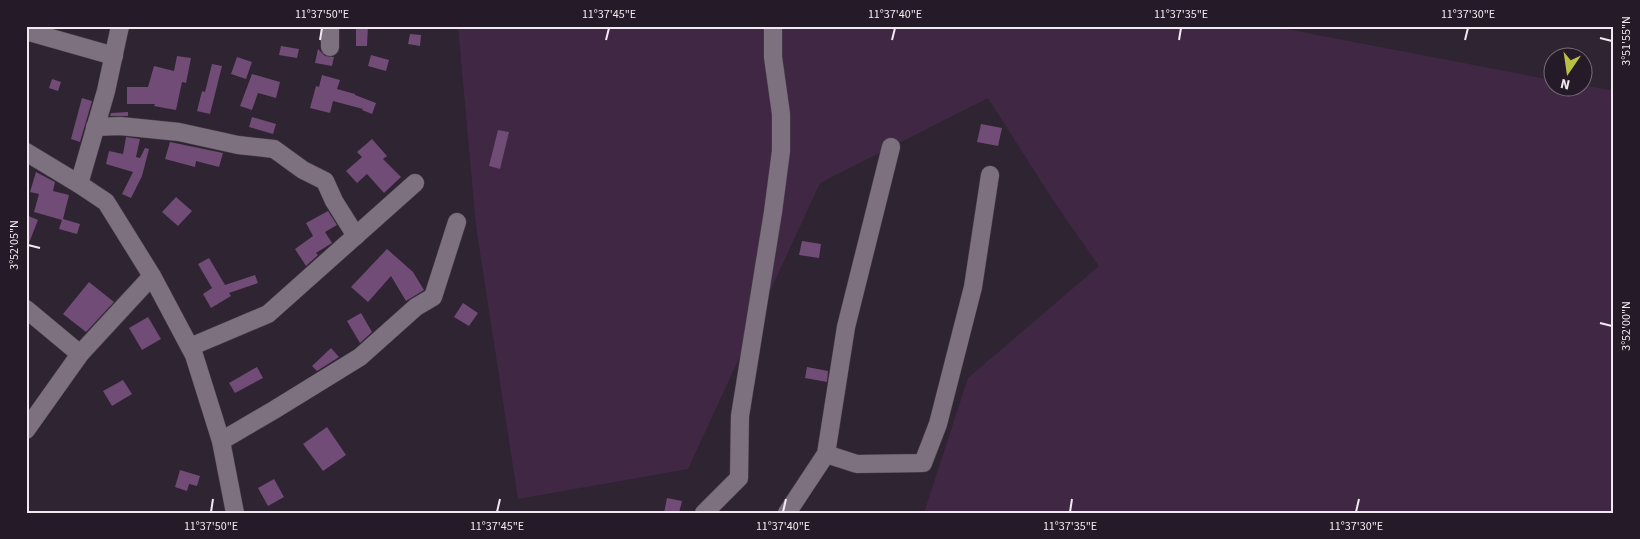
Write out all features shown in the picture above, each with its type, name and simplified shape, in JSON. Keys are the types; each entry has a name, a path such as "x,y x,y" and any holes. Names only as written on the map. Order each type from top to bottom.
{"street":[{"path":"80,184 114,56 120,26"},
{"path":"330,26 330,47"},
{"path":"704,513 739,478 740,416 781,151 780,114 773,57 773,26"},
{"path":"26,31 114,56"},
{"path":"96,127 120,126 180,132 238,145 274,149 303,170 325,181 334,201 356,236"},
{"path":"787,513 826,454 846,327 891,147"},
{"path":"26,152 106,202 152,276 194,355 221,440 235,513"},
{"path":"826,454 857,464 923,463 938,424 973,287 990,175"},
{"path":"190,347 268,314 415,183"},
{"path":"221,440 360,358 416,307 433,297 458,222"},
{"path":"29,418 80,354 152,276"},
{"path":"26,308 80,354"}],"shaded area":[{"path":"458,26 1270,26 1542,78 1542,98 1592,98 1592,87 1614,91 1614,513 924,513 968,378 1099,266 1055,203 988,98 820,183 688,469 518,499 476,226"}],"building":[{"path":"356,26 368,26 367,46 356,46"},
{"path":"410,34 421,35 420,46 408,44"},
{"path":"281,46 299,49 297,58 279,55"},
{"path":"318,49 325,56 334,57 332,66 315,63"},
{"path":"371,55 389,60 386,71 368,66"},
{"path":"177,56 191,58 186,83 182,82 176,110 154,106 155,104 127,104 127,87 148,87 154,66 174,71"},
{"path":"237,57 252,62 246,79 231,74"},
{"path":"212,64 222,66 210,114 197,111 202,91 205,92"},
{"path":"252,74 280,82 276,98 258,93 252,110 240,106"},
{"path":"322,75 340,80 337,89 376,103 372,114 363,109 333,101 330,113 310,108 316,86 319,87"},
{"path":"52,79 61,82 58,91 49,88"},
{"path":"82,98 92,101 80,142 71,139"},
{"path":"128,112 128,116 110,116 111,113"},
{"path":"252,117 276,124 273,134 249,127"},
{"path":"981,124 1002,128 998,146 977,142"},
{"path":"498,130 509,132 500,169 489,166"},
{"path":"126,137 140,139 136,157 140,158 145,148 149,149 142,176 131,198 122,194 133,172 106,164 109,151 123,154"},
{"path":"372,139 387,156 383,159 401,177 384,193 367,174 357,183 346,171 362,157 357,152"},
{"path":"170,142 223,153 219,167 196,161 195,167 165,159"},
{"path":"36,172 55,182 53,191 69,195 63,219 80,224 77,234 59,229 62,220 34,212 39,194 30,192"},
{"path":"176,197 192,211 178,226 162,212"},
{"path":"328,211 337,225 325,232 332,243 316,253 318,255 306,266 295,249 313,236 306,223"},
{"path":"26,215 38,220 27,248 26,248"},
{"path":"802,241 821,244 819,258 799,255"},
{"path":"387,249 413,272 424,290 406,301 391,276 368,302 351,287"},
{"path":"209,258 225,285 255,275 258,283 229,293 231,296 211,308 203,294 212,288 198,264"},
{"path":"89,282 114,302 86,332 63,314"},
{"path":"463,303 478,313 469,326 454,317"},
{"path":"361,313 372,332 360,343 347,321"},
{"path":"148,317 161,339 142,350 129,328"},
{"path":"331,348 339,357 317,371 312,366"},
{"path":"257,367 263,378 235,393 229,383"},
{"path":"807,367 828,371 827,382 805,378"},
{"path":"123,380 132,394 112,406 103,391"},
{"path":"327,427 346,455 323,471 303,444"},
{"path":"180,470 200,476 197,486 189,484 187,491 175,487"},
{"path":"274,479 284,497 268,506 258,488"},
{"path":"667,498 682,501 679,513 664,513"}]}
